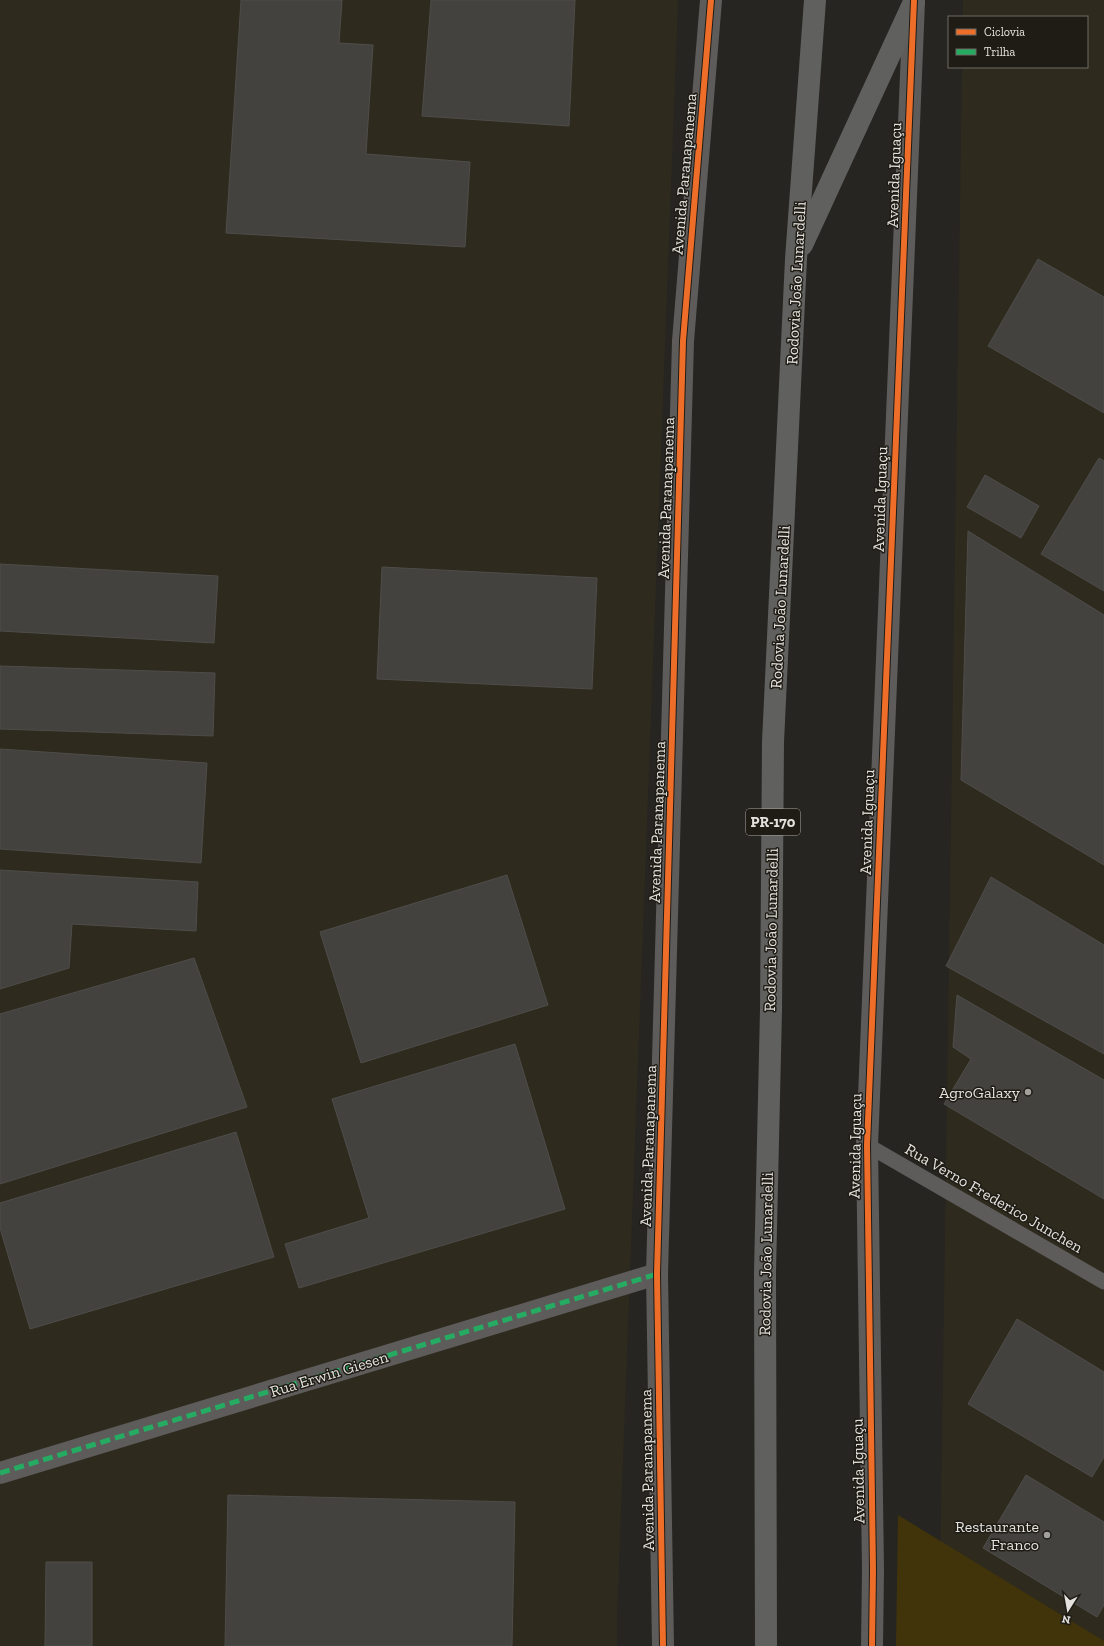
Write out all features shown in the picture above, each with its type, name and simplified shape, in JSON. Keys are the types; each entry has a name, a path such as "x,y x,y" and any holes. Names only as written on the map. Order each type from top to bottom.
{"highway":[{"name":"Rodovia João Lunardelli","path":"766,1646 765,1272 771,1010 773,742 796,259 815,0"},
{"path":"796,259 914,1"}],"street":[{"name":"Avenida Paranapanema","path":"663,1646 657,1274 683,342 711,0"},
{"name":"Avenida Iguaçu","path":"872,1646 873,1570 867,1144 914,1"},
{"name":"Rua Erwin Giesen","path":"0,1473 657,1274"}],"lane":[{"name":"Rua Verno Frederico Junchen","path":"867,1144 1104,1282"}],"shaded area":[{"path":"0,0 678,0 617,1646 0,1646"},
{"path":"963,0 1104,0 1104,1646 939,1646 962,68 1088,68 1088,16 963,16"},
{"path":"898,1515 1104,1641 1104,1646 896,1646"}],"building":[{"path":"241,0 342,0 339,43 373,45 366,154 470,162 465,247 226,233"},
{"path":"431,0 575,0 569,126 422,116"},
{"path":"1038,259 1104,297 1104,413 988,346"},
{"path":"1099,458 1104,461 1104,591 1041,554"},
{"path":"985,475 1039,506 1021,538 967,507"},
{"path":"968,531 1104,615 1104,865 961,780"},
{"path":"0,564 218,576 214,643 0,631"},
{"path":"382,567 597,578 592,689 377,679"},
{"path":"0,666 215,673 213,736 0,729"},
{"path":"0,749 207,763 201,863 0,849"},
{"path":"0,870 198,882 196,931 72,924 69,968 0,989"},
{"path":"507,875 548,1005 361,1063 320,932"},
{"path":"991,877 1104,945 1104,1054 946,966"},
{"path":"194,958 247,1107 0,1184 0,1014"},
{"name":"AgroGalaxy","path":"957,995 1104,1080 1104,1199 944,1104 971,1059 953,1047"},
{"path":"515,1044 565,1209 299,1288 285,1244 369,1218 332,1099"},
{"path":"236,1132 274,1257 30,1329 0,1228 0,1203"},
{"path":"1017,1319 1104,1372 1104,1457 1092,1477 968,1404"},
{"name":"Restaurante Franco","path":"1026,1475 1104,1522 1104,1605 1097,1617 983,1548"},
{"path":"228,1495 515,1502 512,1646 225,1646"},
{"path":"46,1562 92,1562 92,1646 45,1646"}],"marked path":[{"path":"0,1473 657,1274"}],"cycle path":[{"path":"663,1646 657,1274 683,341 711,0"},
{"path":"872,1646 873,1570 867,1145 914,0"}],"place":[{"name":"AgroGalaxy","path":"1028,1092"},
{"name":"Restaurante Franco","path":"1047,1535"}]}
